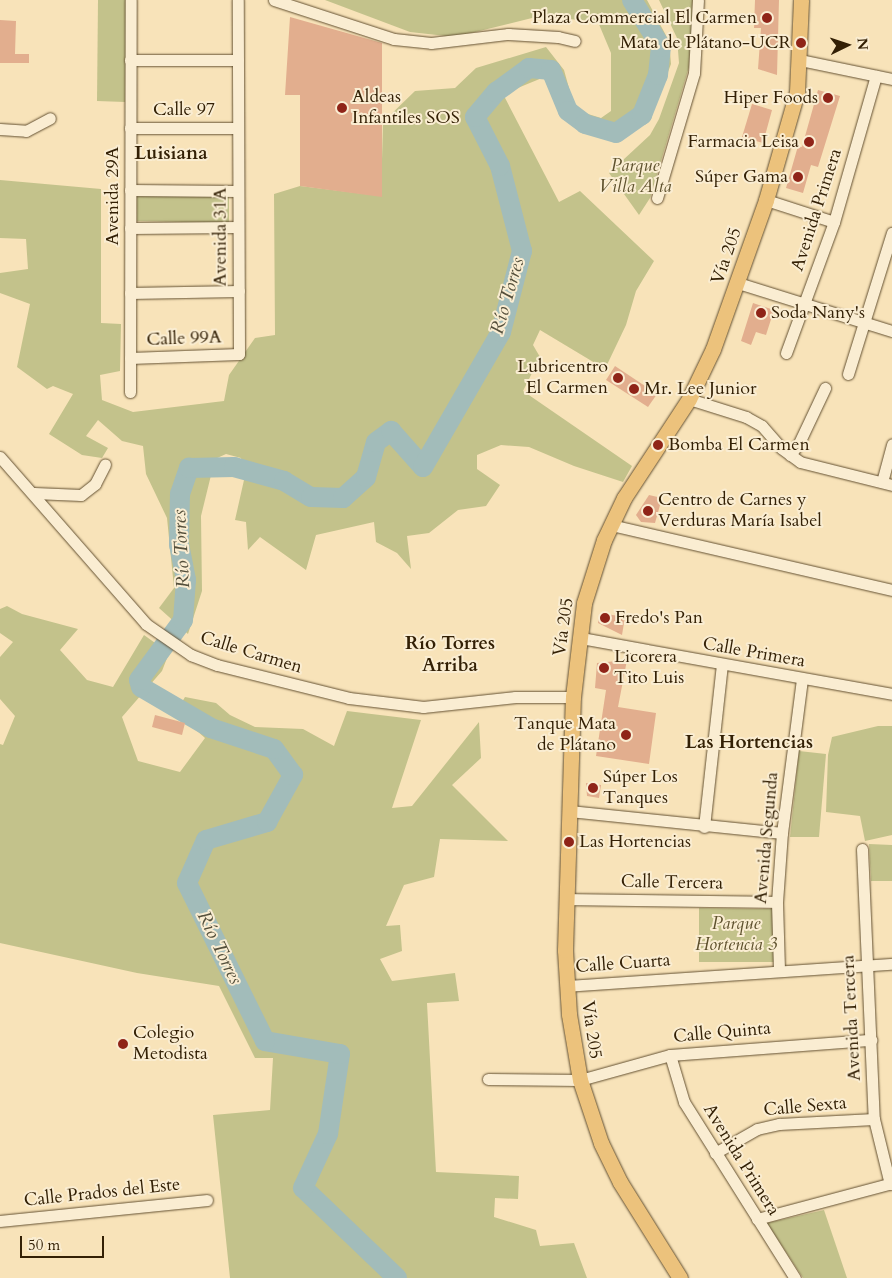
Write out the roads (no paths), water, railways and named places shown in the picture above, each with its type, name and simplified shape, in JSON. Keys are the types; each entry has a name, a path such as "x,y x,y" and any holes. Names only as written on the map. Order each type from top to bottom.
{"main road":[{"name":"Vía 205","path":"680,1278 620,1182 601,1144 580,1080 566,986 574,697 584,603 611,525 624,498 688,399 713,349 766,200 794,108 800,60 802,0"}],"street":[{"name":"Avenida 29A","path":"130,392 131,0"},
{"name":"Avenida 31A","path":"238,0 239,354"},
{"path":"274,0 394,39 430,43 460,42 508,34 558,37 575,41"},
{"path":"657,198 694,73 698,0"},
{"path":"130,60 238,60"},
{"path":"800,60 892,79"},
{"name":"Avenida Primera","path":"786,353 834,222 876,76"},
{"path":"0,129 26,130 50,118"},
{"name":"Calle 97","path":"130,128 238,128"},
{"path":"130,190 238,190"},
{"path":"766,200 834,222"},
{"path":"130,228 238,227"},
{"path":"848,374 892,233"},
{"path":"738,283 892,331"},
{"path":"130,293 239,291"},
{"name":"Calle 99A","path":"130,358 239,354"},
{"path":"790,455 799,443 825,388"},
{"path":"688,399 754,421 800,462 887,484 892,444"},
{"name":"Calle Carmen","path":"0,457 34,493 152,629 175,645 216,665 349,698 423,707 515,697 574,697"},
{"path":"34,493 82,495 95,484 105,464"},
{"path":"611,525 892,590"},
{"name":"Calle Primera","path":"581,638 802,680 892,694"},
{"path":"704,827 722,665"},
{"name":"Avenida Segunda","path":"779,970 777,902 782,833 802,680"},
{"path":"570,811 704,827 782,833"},
{"name":"Avenida Tercera","path":"862,849 874,1119 891,1183"},
{"name":"Calle Tercera","path":"567,899 777,902"},
{"name":"Calle Cuarta","path":"566,986 779,970 892,964"},
{"name":"Calle Quinta","path":"488,1079 580,1080 670,1055 871,1040"},
{"name":"Avenida Primera","path":"670,1055 684,1102 795,1278"},
{"name":"Calle Sexta","path":"715,1153 757,1129 772,1126 874,1119"},
{"path":"757,1219 891,1183"},
{"name":"Calle Prados del Este","path":"0,1221 207,1200"}],"waterway":[{"name":"Río Torres","path":"397,1278 303,1188 328,1134 340,1054 265,1041 187,883 206,840 267,822 293,775 274,749 211,728 141,687 139,680 183,620 186,580 179,545 180,494 189,468 234,467 284,481 311,497 343,498 366,477 376,442 391,431 423,467 501,332 522,251 500,166 475,117 496,92 529,68 551,70 568,111 585,124 616,133 642,115 658,75 661,47 632,0"}],"place":[{"name":"Plaza Commercial El Carmen","path":"767,18"},
{"name":"Mata de Plátano-UCR","path":"801,43"},
{"name":"Hiper Foods","path":"828,98"},
{"name":"Aldeas Infantiles SOS","path":"342,108"},
{"name":"Farmacia Leisa","path":"809,142"},
{"name":"Súper Gama","path":"798,177"},
{"name":"Soda Nany's","path":"761,313"},
{"name":"Lubricentro El Carmen","path":"618,378"},
{"name":"Mr. Lee Junior","path":"634,389"},
{"name":"Bomba El Carmen","path":"658,445"},
{"name":"Centro de Carnes y Verduras María Isabel","path":"648,511"},
{"name":"Fredo's Pan","path":"605,618"},
{"name":"Licorera Tito Luis","path":"604,668"},
{"name":"Tanque Mata de Plátano","path":"626,735"},
{"name":"Súper Los Tanques","path":"593,788"},
{"name":"Las Hortencias","path":"569,842"},
{"name":"Colegio Metodista","path":"123,1044"}],"district":[{"name":"Luisiana","path":"171,154"},
{"name":"Río Torres Arriba","path":"450,655"},
{"name":"Las Hortencias","path":"749,743"}],"park label":[{"name":"Parque Villa Alta","path":"635,177"},
{"name":"Parque Hortencia 3","path":"736,935"}]}
